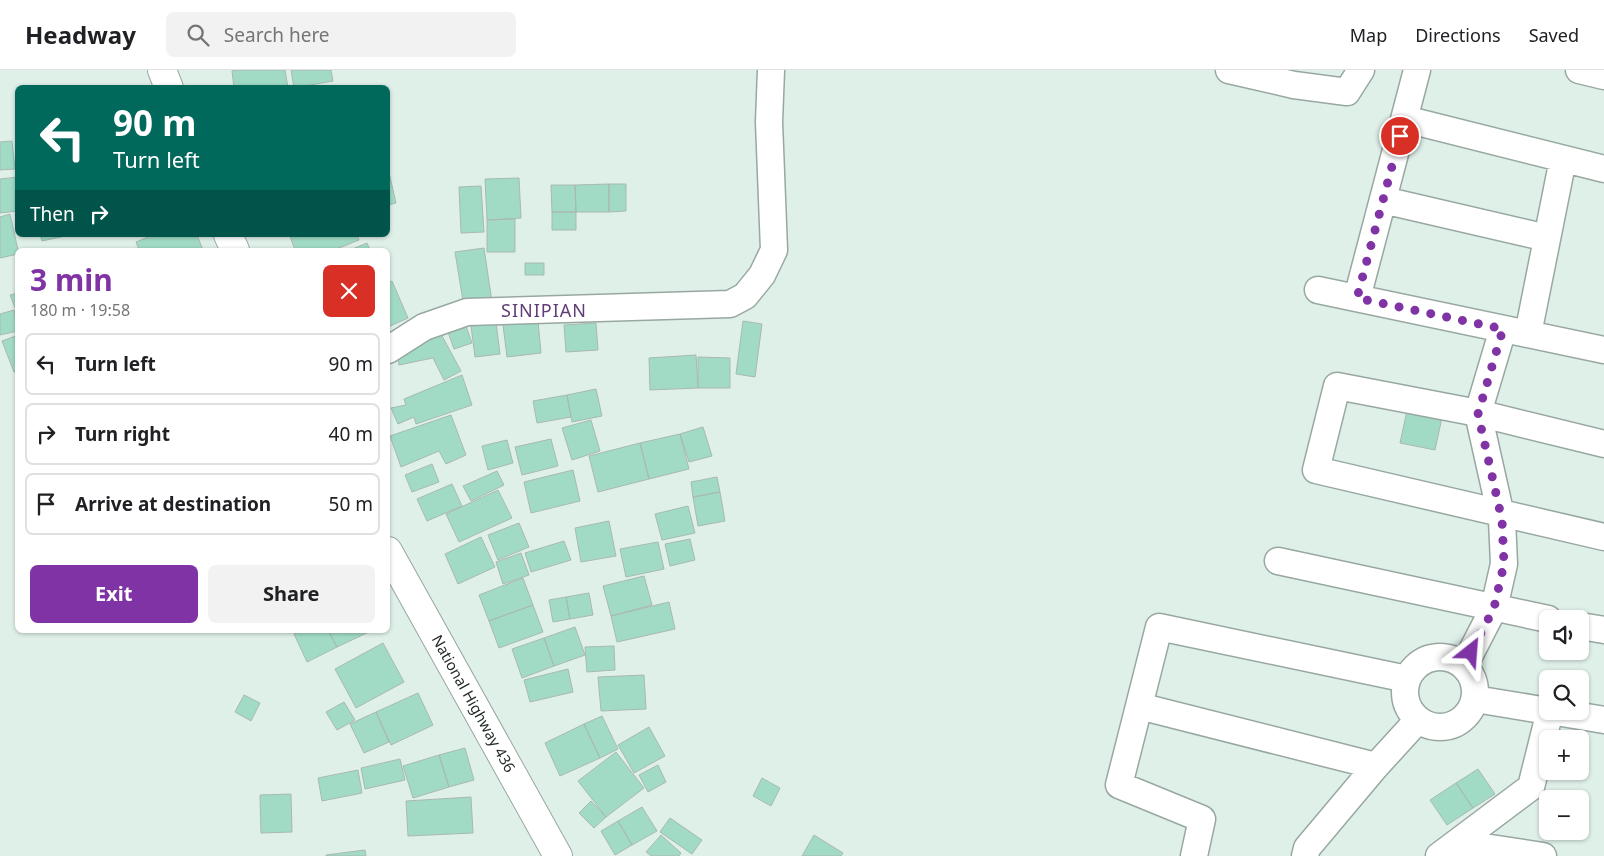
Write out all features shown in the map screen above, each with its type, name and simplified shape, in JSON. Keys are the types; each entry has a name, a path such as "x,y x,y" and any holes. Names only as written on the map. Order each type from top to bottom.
{"main road":[{"path":"162,70 168,85"},
{"name":"National Highway 436","path":"390,555 558,856"}],"street":[{"path":"390,349 424,327 468,312 730,304 745,296 762,275 774,250 769,122 771,70"},
{"path":"1229,70 1294,85 1347,92 1361,70"},
{"path":"1357,298 1418,70"},
{"path":"1579,70 1604,76"},
{"path":"1405,119 1604,169"},
{"path":"1528,334 1563,159"},
{"path":"1383,200 1547,238"},
{"path":"1318,290 1604,350"},
{"path":"1464,666 1494,608 1504,564 1500,514 1478,414 1503,329"},
{"path":"1604,444 1478,414 1337,386 1316,470 1604,537"},
{"path":"1278,561 1539,617"},
{"path":"1194,856 1202,819 1119,785 1159,627 1407,679"},
{"path":"1589,628 1604,630"},
{"path":"1442,657 1454,660 1464,666 1476,687 1475,699 1471,710 1463,720 1453,726 1441,728 1429,726 1418,720 1406,702 1405,690 1407,679 1413,670 1421,662 1431,658 1442,657"},
{"path":"1475,699 1539,709"},
{"path":"1139,706 1376,766"},
{"path":"1589,718 1604,720"},
{"path":"1303,853 1376,766 1418,720"},
{"path":"1448,849 1531,787 1547,720"},
{"path":"1448,849 1543,856"}],"building":[{"path":"285,70 288,85 234,85 232,71"},
{"path":"291,70 331,70 333,81 311,85 294,85"},
{"path":"12,141 15,169 0,170 0,142"},
{"path":"15,177 15,211 0,213 0,179"},
{"path":"390,177 396,203 390,204"},
{"path":"519,178 521,218 487,220 485,179"},
{"path":"609,184 626,184 626,211 609,212"},
{"path":"609,184 609,212 576,212 575,185"},
{"path":"551,185 575,185 576,212 552,212"},
{"path":"481,186 484,232 461,233 459,187"},
{"path":"552,212 576,212 576,230 552,230"},
{"path":"10,214 18,248 15,248 15,255 0,258 0,217"},
{"path":"515,219 515,252 487,252 487,220"},
{"path":"41,237 61,237 42,241"},
{"path":"148,237 198,237 202,248 138,248 136,242"},
{"path":"290,237 358,237 359,240 339,248 294,248"},
{"path":"367,243 369,248 355,248"},
{"path":"484,248 492,302 464,307 455,252"},
{"path":"525,263 544,263 544,275 525,275"},
{"path":"392,281 408,318 390,326 390,282"},
{"path":"15,294 15,308 10,295"},
{"path":"14,310 15,332 0,335 0,314"},
{"path":"538,321 541,353 507,357 503,325"},
{"path":"743,321 762,324 755,377 736,374"},
{"path":"496,322 500,354 475,357 471,326"},
{"path":"596,323 598,350 566,352 564,325"},
{"path":"466,326 472,343 454,349 448,332"},
{"path":"441,334 461,371 444,380 433,358 399,365 397,353"},
{"path":"15,336 15,372 14,372 2,341"},
{"path":"696,355 698,388 650,390 649,358"},
{"path":"698,357 730,358 730,388 698,388"},
{"path":"462,375 472,405 416,424 414,417 398,424 391,408 406,405 404,399"},
{"path":"596,389 602,416 572,422 567,395"},
{"path":"567,395 571,417 537,423 533,401"},
{"path":"1408,406 1443,413 1435,450 1400,443"},
{"path":"451,415 466,455 446,464 439,451 401,467 390,436"},
{"path":"591,420 600,451 572,460 562,428"},
{"path":"703,427 712,456 689,462 680,434"},
{"path":"680,434 689,469 649,479 640,443"},
{"path":"551,439 558,466 522,475 515,447"},
{"path":"507,440 513,463 488,470 482,446"},
{"path":"640,443 649,479 598,492 589,456"},
{"path":"432,464 439,482 412,492 405,475"},
{"path":"573,470 580,501 531,513 524,482"},
{"path":"497,471 504,485 471,501 463,486"},
{"path":"717,477 720,492 693,497 691,482"},
{"path":"452,484 462,506 427,521 417,499"},
{"path":"498,490 512,518 459,542 446,514"},
{"path":"720,492 725,521 698,526 693,497"},
{"path":"688,506 695,533 662,540 655,514"},
{"path":"609,521 616,556 581,562 575,528"},
{"path":"519,523 529,547 498,560 488,535"},
{"path":"481,537 495,567 458,584 445,554"},
{"path":"690,539 695,560 670,566 665,544"},
{"path":"564,541 571,560 531,572 525,553"},
{"path":"658,542 664,569 626,577 620,549"},
{"path":"521,553 529,575 503,584 496,562"},
{"path":"644,576 652,605 611,616 603,586"},
{"path":"523,578 533,605 489,621 479,595"},
{"path":"589,593 593,615 570,619 566,597"},
{"path":"566,597 570,619 553,622 549,600"},
{"path":"669,602 675,629 617,642 611,616"},
{"path":"533,605 543,632 499,648 489,621"},
{"path":"575,627 585,655 554,666 544,638"},
{"path":"330,633 337,647 307,662 294,634"},
{"path":"330,633 367,633 337,647"},
{"path":"544,638 554,666 522,678 512,649"},
{"path":"383,643 404,682 356,708 335,669"},
{"path":"614,646 615,670 587,672 585,647"},
{"path":"568,669 573,692 530,702 524,680"},
{"path":"644,675 646,709 601,711 598,677"},
{"path":"418,693 433,725 391,745 376,712"},
{"path":"244,695 260,703 251,721 235,712"},
{"path":"344,702 355,720 337,730 326,712"},
{"path":"376,712 389,742 364,753 350,724"},
{"path":"602,716 618,749 600,758 584,724"},
{"path":"584,724 600,758 560,776 545,743"},
{"path":"649,727 665,756 634,773 618,745"},
{"path":"465,748 474,780 449,787 439,755"},
{"path":"616,752 644,788 606,817 578,781"},
{"path":"439,755 449,787 413,798 403,766"},
{"path":"400,759 405,780 365,789 361,768"},
{"path":"658,765 666,782 648,792 639,775"},
{"path":"1478,769 1495,794 1473,808 1456,783"},
{"path":"358,770 362,793 322,801 318,778"},
{"path":"762,778 780,788 771,806 753,796"},
{"path":"1456,783 1473,808 1447,825 1430,800"},
{"path":"291,794 292,832 261,833 260,795"},
{"path":"471,797 473,833 408,836 406,801"},
{"path":"591,801 606,817 594,828 579,813"},
{"path":"642,807 657,831 632,845 618,821"},
{"path":"670,818 702,840 692,854 660,832"},
{"path":"618,821 632,845 615,855 601,831"},
{"path":"661,835 681,853 679,856 651,856 646,852"},
{"path":"814,835 843,853 841,856 802,856"},
{"path":"365,850 366,856 326,856 326,855"}],"district":[{"name":"SINIPIAN","path":"544,311"}],"route":[{"path":"1400,136 1357,298 1503,329 1478,414 1502,520 1504,564 1494,608 1471,652"}]}
